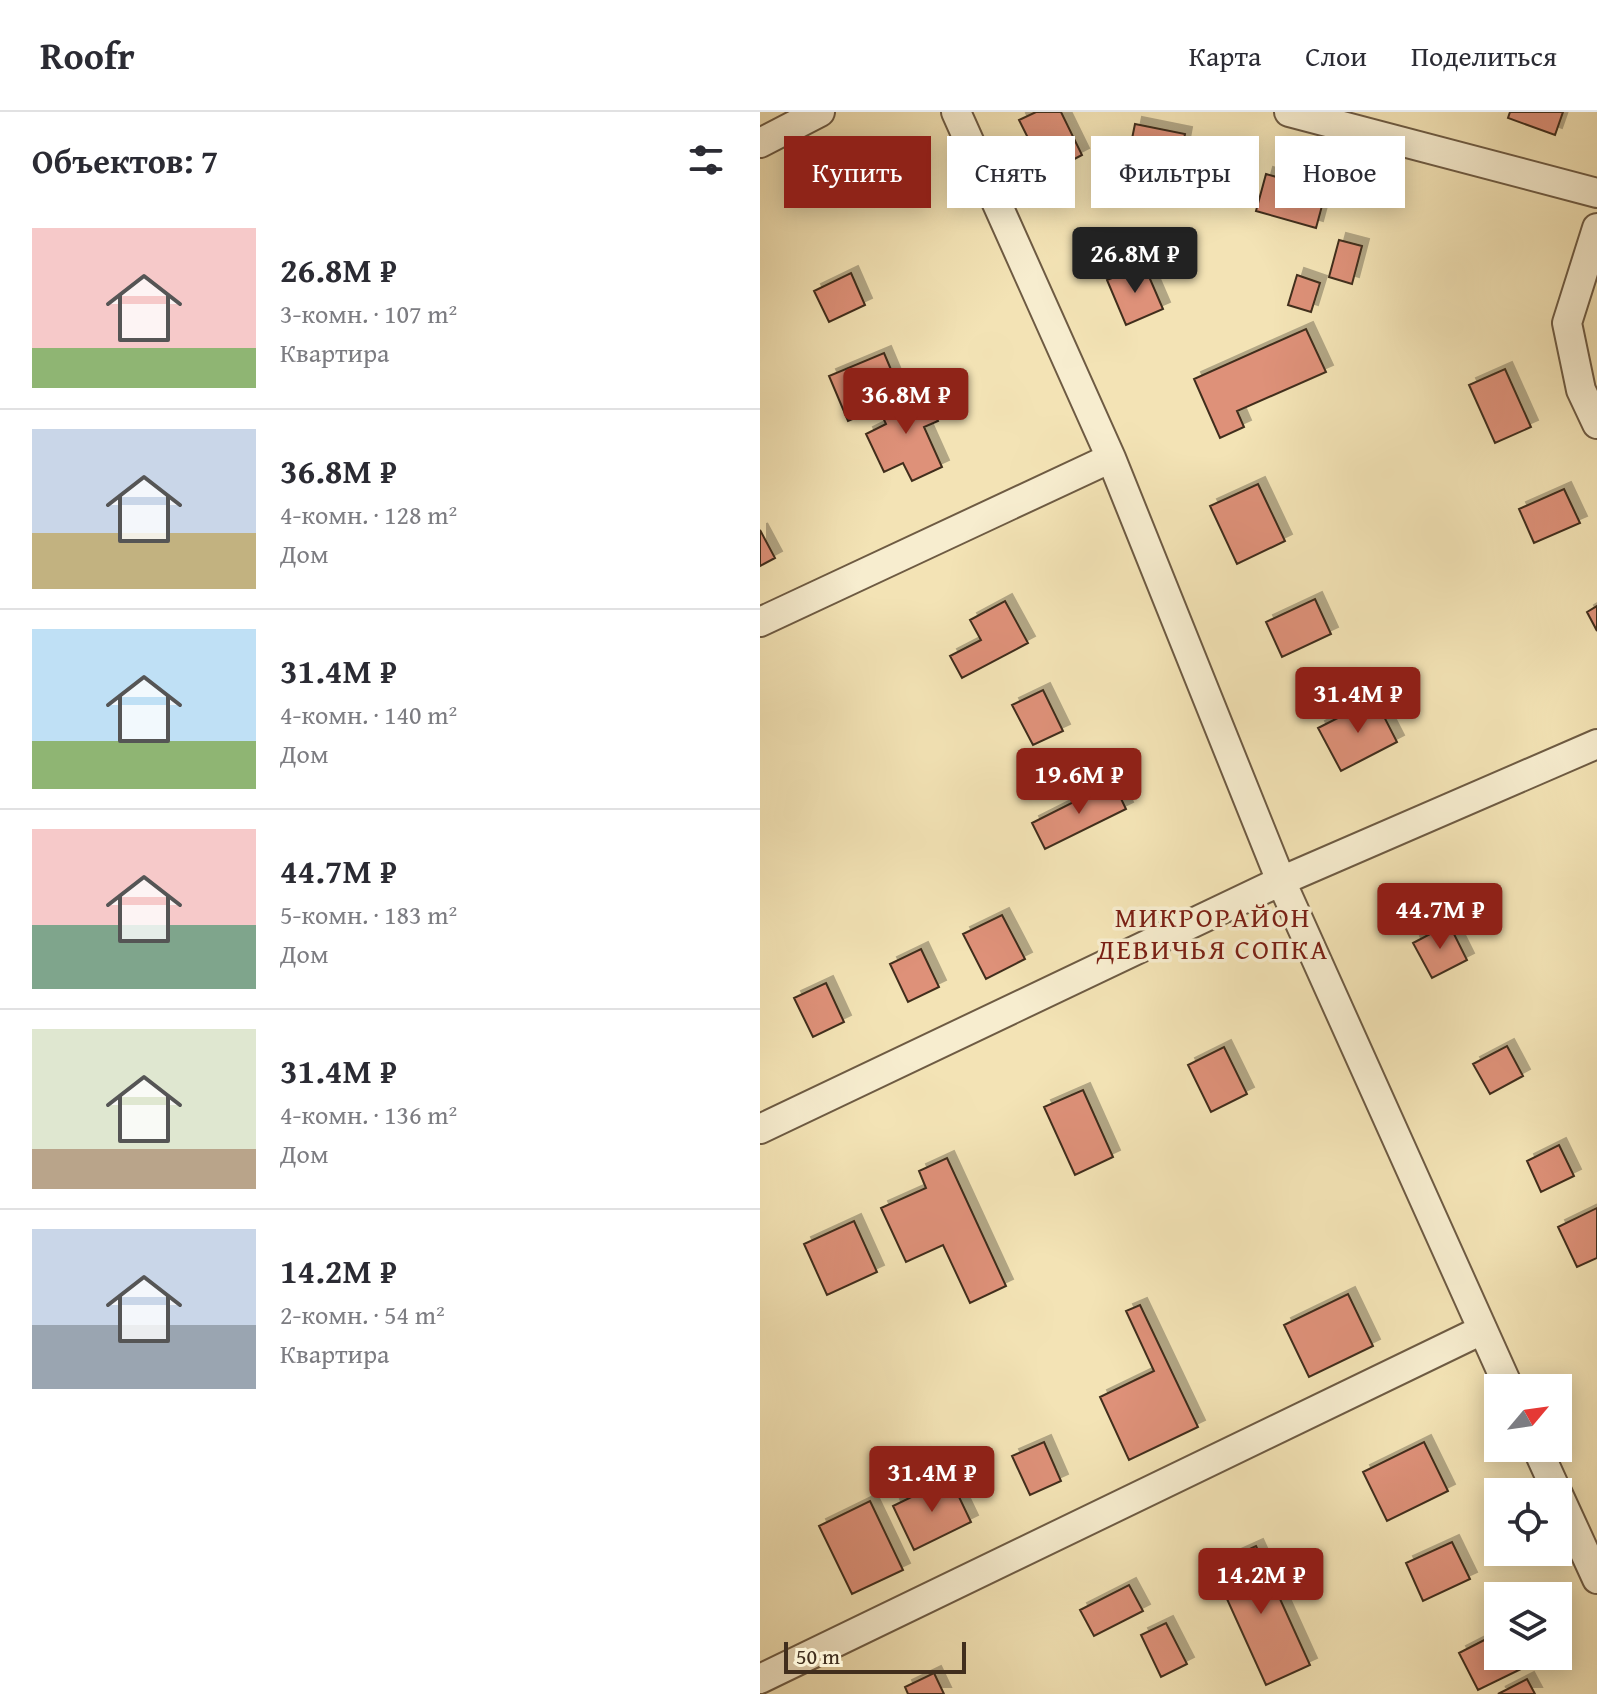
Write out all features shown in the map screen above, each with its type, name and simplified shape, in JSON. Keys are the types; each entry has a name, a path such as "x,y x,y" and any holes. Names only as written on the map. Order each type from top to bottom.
{"street":[{"path":"760,143 820,112"},
{"path":"956,112 1111,458 1281,881 1502,1374"},
{"path":"1289,112 1597,193"},
{"path":"1597,228 1567,323 1581,390 1597,424"},
{"path":"760,622 1111,458"},
{"path":"760,1129 1281,881 1597,744"},
{"path":"760,1679 1482,1330"},
{"path":"1572,1524 1597,1579"}],"building":[{"path":"1036,112 1061,112 1073,136 1027,136 1019,120"},
{"path":"1510,112 1563,112 1555,135 1508,118"},
{"path":"1135,124 1185,134 1185,136 1133,136"},
{"path":"1075,141 1082,155 1075,159"},
{"path":"1266,174 1275,177 1275,208 1321,208 1316,228 1256,211"},
{"path":"1339,240 1362,246 1352,284 1329,277"},
{"path":"1144,265 1163,309 1126,325 1107,280"},
{"path":"851,273 865,305 829,322 814,291"},
{"path":"1297,275 1320,283 1311,312 1288,305"},
{"path":"1306,329 1326,372 1237,411 1244,427 1220,438 1194,379"},
{"path":"884,353 903,398 848,421 829,376"},
{"path":"1505,369 1531,427 1495,443 1469,385"},
{"path":"923,389 938,421 924,427 942,467 912,481 903,463 884,472 866,434 886,424 879,409"},
{"path":"1258,484 1285,541 1237,564 1210,506"},
{"path":"1564,489 1580,523 1534,543 1519,509"},
{"path":"760,530 775,558 760,566"},
{"path":"1315,599 1331,634 1282,657 1266,622"},
{"path":"1005,601 1028,643 962,678 950,656 981,640 970,620"},
{"path":"1597,606 1597,631 1587,612"},
{"path":"1043,690 1063,731 1033,745 1012,705"},
{"path":"1375,699 1397,742 1341,771 1318,728"},
{"path":"1113,782 1126,809 1045,849 1032,823"},
{"path":"1002,915 1025,959 986,979 963,934"},
{"path":"1449,924 1467,960 1432,978 1413,943"},
{"path":"921,949 939,987 908,1002 890,964"},
{"path":"826,983 844,1022 813,1037 794,998"},
{"path":"1507,1046 1523,1076 1490,1094 1473,1064"},
{"path":"1224,1047 1247,1094 1211,1112 1188,1065"},
{"path":"1083,1090 1113,1157 1075,1175 1044,1107"},
{"path":"1559,1145 1574,1176 1541,1192 1527,1161"},
{"path":"947,1158 1006,1286 970,1303 943,1245 906,1262 881,1208 926,1188 919,1171"},
{"path":"1597,1208 1597,1258 1577,1267 1558,1227"},
{"path":"854,1221 877,1272 827,1295 804,1244"},
{"path":"1348,1294 1373,1346 1309,1377 1284,1325"},
{"path":"1140,1305 1198,1427 1129,1460 1100,1397 1154,1371 1126,1311"},
{"path":"1044,1442 1061,1481 1030,1495 1012,1456"},
{"path":"1424,1442 1448,1491 1387,1521 1363,1472"},
{"path":"950,1478 971,1522 914,1550 893,1506"},
{"path":"870,1501 903,1570 852,1594 819,1526"},
{"path":"1452,1542 1470,1579 1423,1601 1406,1563"},
{"path":"1256,1546 1310,1665 1266,1685 1212,1566"},
{"path":"1129,1585 1143,1611 1094,1636 1080,1610"},
{"path":"1166,1623 1187,1664 1161,1677 1141,1635"},
{"path":"1484,1640 1484,1670 1519,1670 1478,1690 1459,1653"},
{"path":"934,1673 944,1694 908,1694 905,1687"},
{"path":"1527,1679 1535,1694 1498,1694"}],"district":[{"name":"МИКРОРАЙОН ДЕВИЧЬЯ СОПКА","path":"1213,933"}]}
